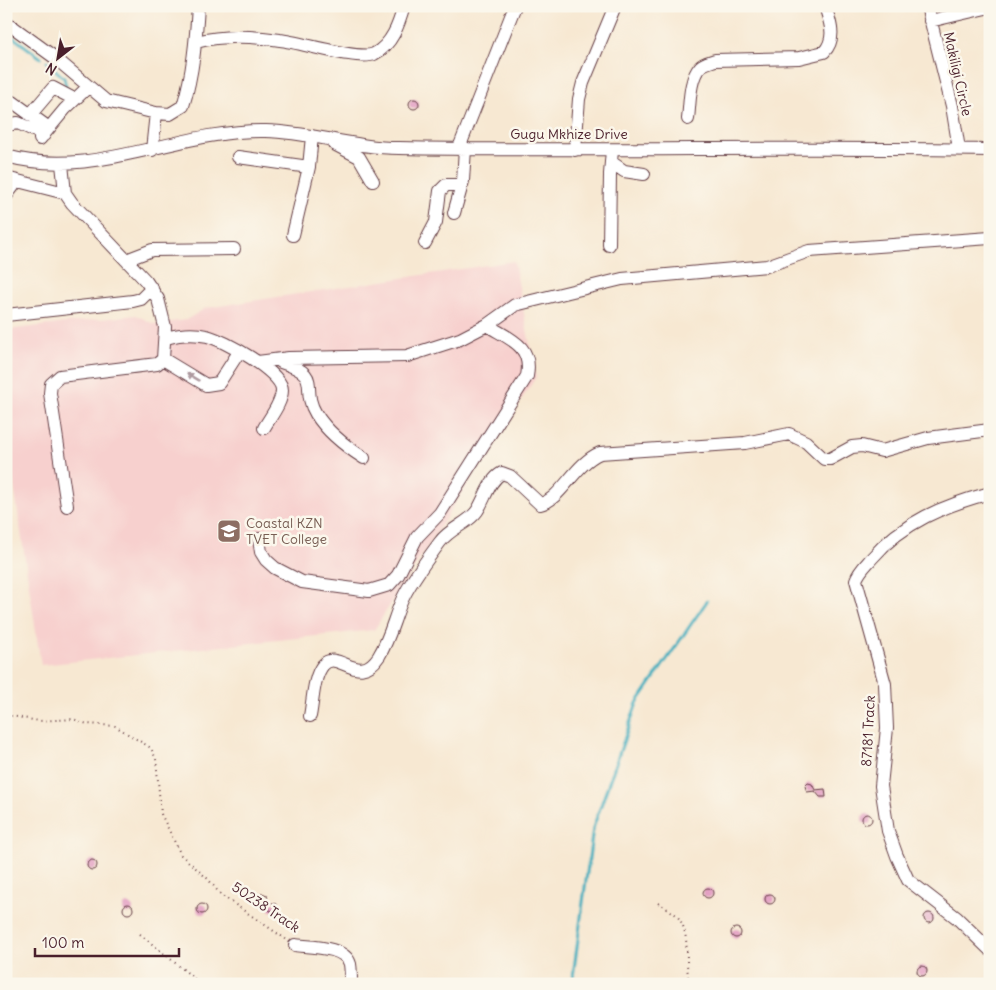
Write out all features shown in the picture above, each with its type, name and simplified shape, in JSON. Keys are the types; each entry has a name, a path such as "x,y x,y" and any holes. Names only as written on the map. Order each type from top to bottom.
{"street":[{"path":"6,22 54,57 87,88 106,101 156,113 176,112 183,106 186,97 196,42 198,6"},
{"path":"196,42 226,36 240,36 311,45 362,56 373,54 385,46 394,33 404,6"},
{"path":"454,213 462,185 462,148 515,6"},
{"path":"575,150 579,99 583,83 615,6"},
{"path":"688,119 695,77 700,67 707,63 715,60 798,58 824,52 832,40 831,26 825,6"},
{"name":"Makiligi Circle","path":"927,6 952,106 959,149"},
{"path":"930,20 990,7"},
{"path":"30,115 53,88 74,99"},
{"path":"44,134 74,99 87,88"},
{"path":"13,102 30,115 44,134"},
{"path":"152,150 156,113"},
{"path":"6,125 18,123 44,134"},
{"name":"Gugu Mkhize Drive","path":"6,156 62,164 104,160 211,136 265,131 396,148 575,150 612,156 990,150"},
{"path":"294,235 309,167 312,136"},
{"path":"331,139 334,144 359,157 373,182"},
{"path":"612,156 624,171 644,174"},
{"path":"608,245 612,156"},
{"path":"238,157 309,167"},
{"path":"62,164 65,194 80,213 152,288 162,310 166,338 163,359"},
{"path":"6,196 12,180 65,194"},
{"path":"425,243 436,222 440,191 446,185 462,185"},
{"path":"258,362 274,359 407,356 442,346 487,325 514,305 622,279 767,266 809,251 990,238"},
{"path":"126,260 152,250 234,249"},
{"path":"6,316 141,299 152,288"},
{"path":"259,539 261,552 266,560 275,568 309,584 370,591 389,585 398,575 417,537 440,513 527,376 529,366 527,355 522,347 487,325"},
{"path":"166,338 180,334 210,336 258,362 275,375 282,390 281,399 264,428"},
{"path":"163,359 206,385 214,386 219,383 239,352"},
{"path":"66,506 50,393 51,384 60,376 150,365 163,359"},
{"path":"274,359 296,366 304,372 310,381 310,401 324,426 342,443 364,458"},
{"path":"310,716 315,685 322,666 328,661 336,661 360,670 368,668 374,662 389,636 403,598 440,542 452,529 473,516 494,479 502,473 510,476 540,504 550,501 580,465 600,453 745,443 789,434 806,442 824,459 830,459 852,447 862,446 882,451 928,438 990,430"},
{"name":"87181 Track","path":"990,493 942,508 905,528 858,573 856,580 885,684 886,728 881,786 888,831 897,856 908,880 964,923 990,950"},
{"name":"50238 Track","path":"295,945 333,951 345,956 350,964 351,984"}],"path":[{"name":"50238 Track","path":"6,715 39,721 72,719 87,724 115,726 151,748 156,759 161,814 181,855 208,879 221,895 295,945"},
{"path":"658,903 676,915 682,926 686,946 686,971 690,984"},
{"path":"140,934 201,984"}],"shaded area":[{"name":"Coastal KZN TVET College","path":"514,261 536,377 374,630 41,665 6,433 6,330 136,315 154,324 186,320 206,308"}],"building":[{"path":"414,99 419,104 414,109 409,104"},
{"path":"808,783 812,784 815,790 825,789 826,797 820,797 815,791 807,792 805,786"},
{"path":"867,814 872,819 867,824 862,819"},
{"path":"92,860 97,865 92,870 87,865"},
{"path":"708,888 713,893 708,898 703,893"},
{"path":"262,893 267,895 268,902 276,904 276,910 270,911 267,903 259,901 259,896"},
{"path":"770,894 775,899 770,904 765,899"},
{"path":"128,904 133,909 128,914 123,909"},
{"path":"202,904 207,909 202,914 197,909"},
{"path":"929,913 934,918 929,923 924,918"},
{"path":"736,928 741,933 736,938 731,933"},
{"path":"922,966 927,971 922,976 917,971"}],"waterway":[{"path":"6,32 41,58"},
{"path":"47,62 64,78 66,86"},
{"path":"572,984 593,828 637,703 707,601"}],"place":[{"name":"Coastal KZN TVET College","path":"229,531"}]}
